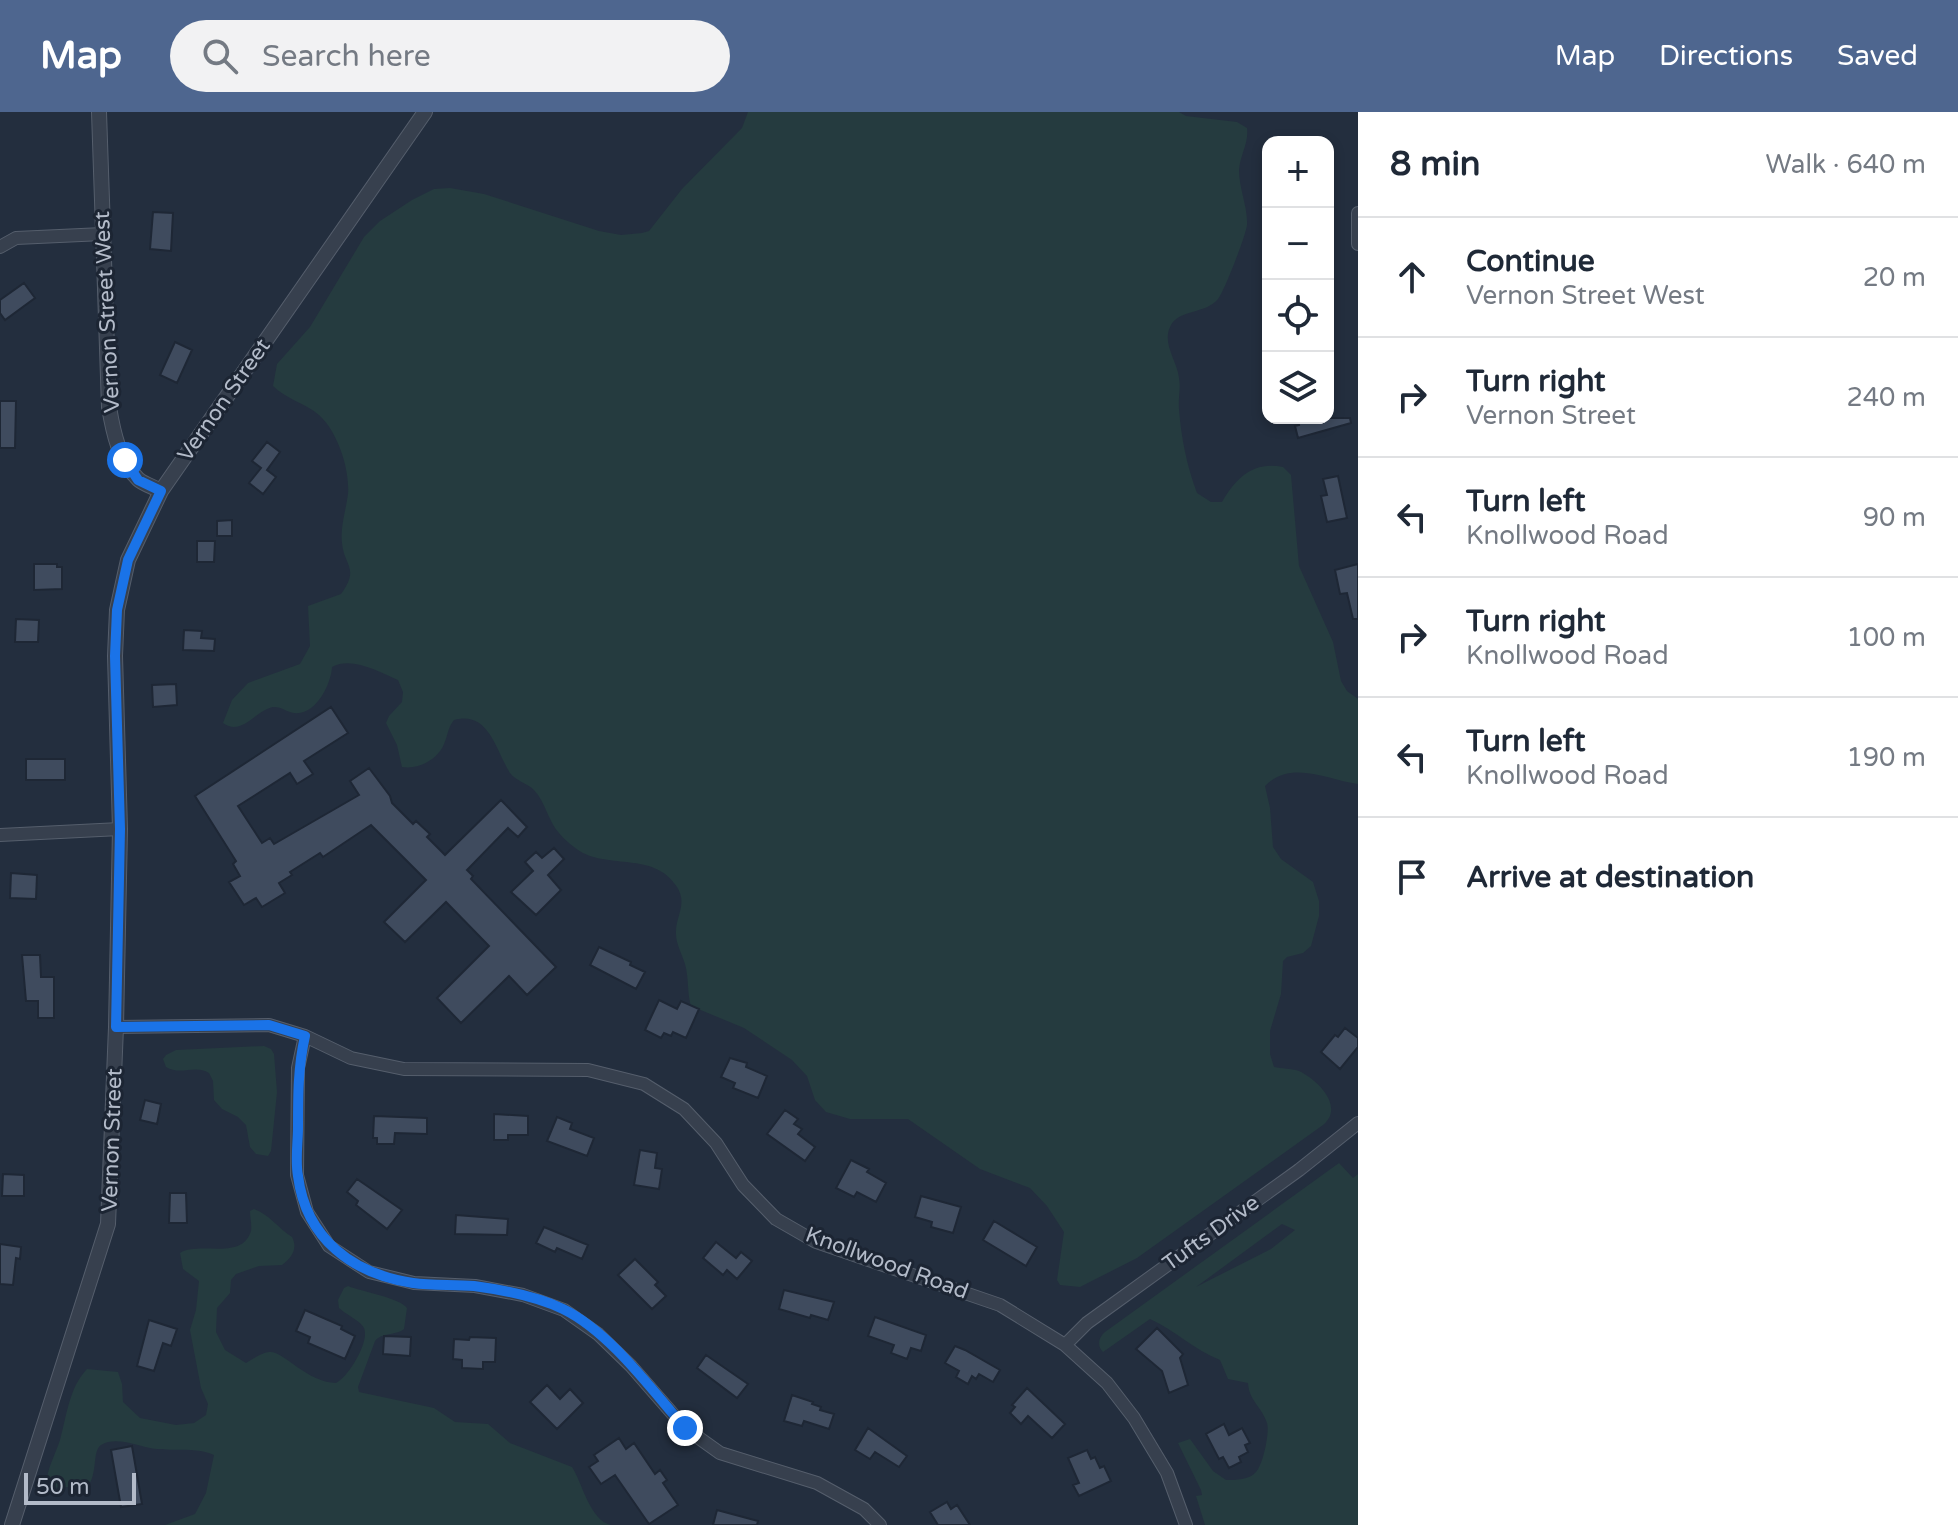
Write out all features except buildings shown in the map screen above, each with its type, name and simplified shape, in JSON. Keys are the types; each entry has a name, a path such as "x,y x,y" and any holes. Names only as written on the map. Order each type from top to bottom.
{"street":[{"name":"Vernon Street West","path":"99,112 109,407 113,433 138,480 161,491"},
{"name":"Vernon Street","path":"8,1524 108,1224 120,829 115,656 117,610 128,560 161,491 425,112"},
{"path":"1358,213 1358,244"},
{"path":"0,247 16,238 103,234"},
{"path":"0,835 120,829"},
{"name":"Knollwood Road","path":"116,1027 269,1025 305,1036 351,1058 404,1069 588,1070 644,1084 684,1109 716,1143 743,1185 776,1219 816,1242 1000,1305 1065,1345 1107,1383 1134,1418 1167,1473 1186,1525"},
{"path":"305,1036 298,1068 297,1175 307,1212 329,1246 369,1272 414,1283 475,1286 523,1295 564,1310 598,1334 631,1366 685,1428 720,1453 817,1483 864,1509 880,1525"},
{"name":"Tufts Drive","path":"1065,1345 1087,1323 1299,1170 1358,1123"}],"green space":[{"path":"748,112 1179,112 1186,116 1237,122 1247,128 1239,170 1247,225 1239,251 1218,299 1207,307 1180,316 1171,325 1168,338 1178,371 1183,441 1197,493 1211,502 1222,502 1233,486 1254,469 1283,467 1291,475 1299,566 1333,642 1341,681 1347,691 1358,699 1358,784 1298,772 1275,778 1265,786 1273,847 1281,859 1313,882 1319,901 1319,916 1311,946 1283,961 1281,994 1270,1031 1270,1054 1274,1067 1299,1071 1321,1087 1331,1110 1323,1125 1137,1258 1080,1287 1060,1285 1057,1280 1064,1232 1047,1206 1030,1188 980,1169 908,1119 850,1119 826,1112 815,1100 807,1076 792,1060 744,1028 691,1006 686,969 676,938 681,899 677,887 658,869 595,857 570,844 555,828 538,795 510,773 490,734 476,721 454,720 433,759 415,767 402,767 397,745 386,723 402,702 403,692 398,680 365,666 348,663 332,667 325,691 307,711 290,712 273,707 240,726 223,723 232,700 248,683 300,664 310,646 308,606 341,594 347,585 350,573 343,551 342,525 348,484 341,452 332,431 319,415 273,386 277,364 310,327 364,237 380,221 412,200 434,189 450,188 484,194 599,231 621,235 649,231 682,189 742,128"},
{"path":"264,1046 274,1054 277,1092 268,1156 256,1154 250,1147 246,1125 214,1100 213,1081 209,1073 172,1069 166,1067 163,1059 176,1050"},
{"path":"1339,1163 1353,1178 1358,1174 1358,1525 1205,1525 1196,1496 1202,1495 1201,1490 1178,1443 1190,1439 1213,1471 1226,1480 1253,1475 1263,1456 1268,1427 1248,1383 1228,1379 1220,1360 1150,1319 1103,1352 1099,1342 1105,1332","holes":["1282,1224 1295,1230 1271,1249 1196,1287"]},
{"path":"254,1209 292,1237 294,1249 282,1265 259,1266 236,1274 231,1280 230,1293 217,1308 216,1332 225,1350 246,1363 263,1354 275,1353 315,1377 336,1383 357,1358 365,1334 362,1325 339,1308 338,1300 344,1288 348,1286 397,1301 407,1308 404,1329 375,1341 358,1387 359,1392 434,1408 455,1422 488,1424 510,1443 572,1467 592,1509 611,1525 165,1525 195,1514 206,1493 214,1455 114,1441 98,1448 88,1486 49,1488 47,1477 69,1402 87,1369 118,1372 123,1402 140,1418 176,1425 194,1423 206,1415 208,1404 201,1388 190,1330 199,1281 183,1269 180,1253 239,1245 251,1231 250,1211"}],"route":[{"path":"125,460 138,480 161,491 128,560 117,610 115,656 120,829 116,1027 269,1025 305,1036 298,1068 297,1175 307,1212 329,1246 369,1272 414,1283 475,1286 523,1295 564,1310 598,1334 631,1366 685,1428"}]}
